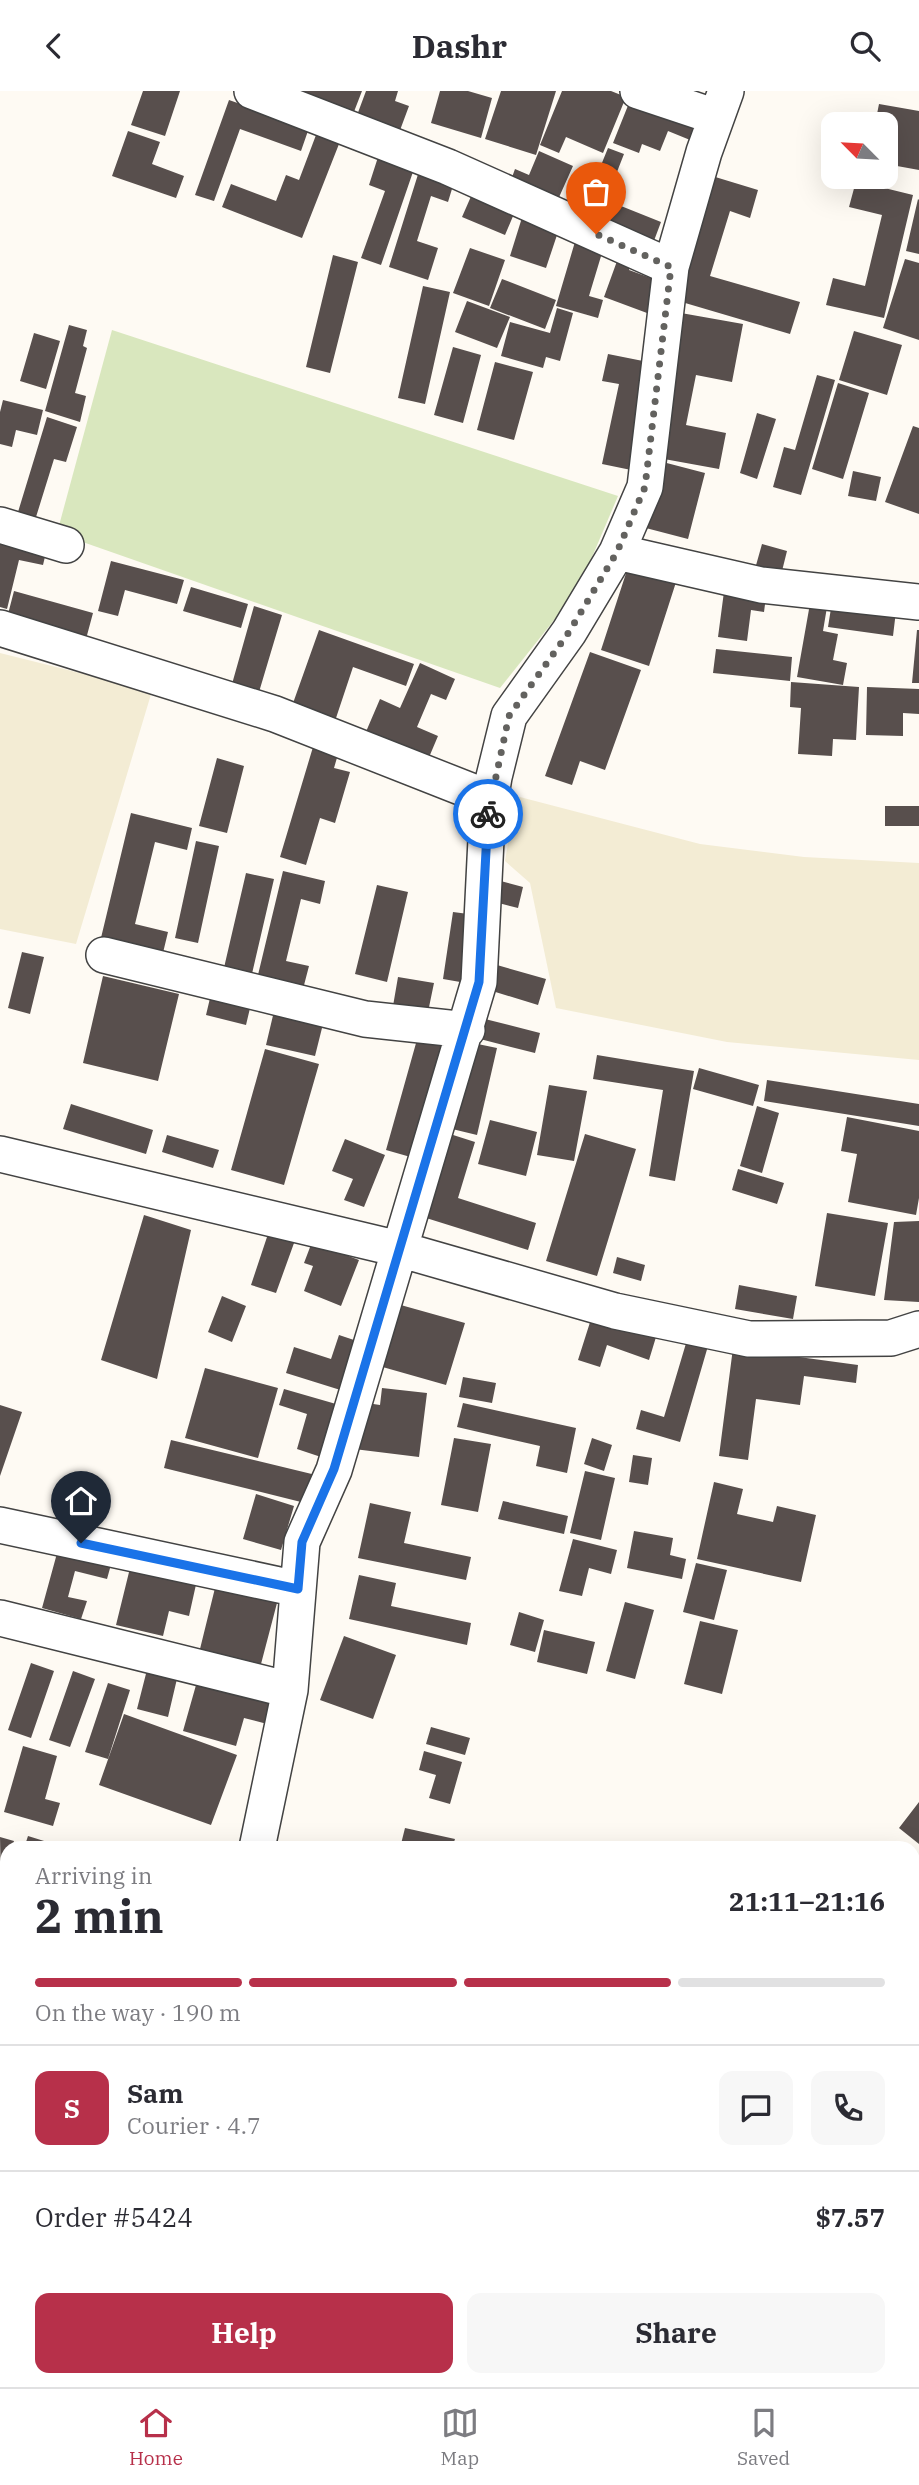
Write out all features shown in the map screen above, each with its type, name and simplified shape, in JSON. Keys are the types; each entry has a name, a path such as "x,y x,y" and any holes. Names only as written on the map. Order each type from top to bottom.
{"street":[{"path":"252,91 448,167 671,267"},
{"path":"258,1841 290,1690 302,1542 334,1469 467,1030 479,982 487,820 509,716 569,632 617,552 645,487 671,267 721,104 638,91"},
{"path":"0,525 66,545"},
{"path":"617,552 761,585 919,602"},
{"path":"0,628 275,714 491,799"},
{"path":"104,955 365,1019 467,1030"},
{"path":"0,1154 399,1249 615,1311 749,1339 891,1338 919,1329"},
{"path":"0,1525 298,1589"},
{"path":"0,1618 290,1690"}],"shaded area":[{"path":"0,653 152,691 76,944 0,929"},
{"path":"516,796 700,844 804,857 919,863 919,1060 727,1042 556,1008 530,883 505,861"}],"green space":[{"path":"112,330 618,496 578,590 500,688 57,533"}],"building":[{"path":"143,91 180,91 165,136 131,125"},
{"path":"294,91 362,91 350,122"},
{"path":"366,91 398,91 395,101 409,106 396,141 353,126"},
{"path":"440,91 468,91 492,98 481,138 431,123"},
{"path":"501,91 556,91 536,155 485,139"},
{"path":"562,91 611,91 626,97 603,153 566,137 559,153 540,145"},
{"path":"633,93 703,123 695,142 668,131 660,151 642,144 639,153 613,143"},
{"path":"229,100 309,128 301,151 240,129 214,201 195,195"},
{"path":"879,104 919,111 919,170 898,166 898,112 877,112"},
{"path":"128,131 160,142 152,164 184,176 176,198 112,176"},
{"path":"316,135 339,144 302,238 222,207 231,184 276,201 286,175 299,180"},
{"path":"608,148 624,154 606,200 661,222 652,246 580,217"},
{"path":"539,151 573,166 556,204 511,180 515,169 529,175"},
{"path":"379,154 415,166 381,265 361,258 385,191 369,185"},
{"path":"420,168 455,179 448,202 431,196 417,241 438,248 428,280 389,267"},
{"path":"712,176 758,190 750,218 730,211 710,276 800,302 790,334 675,300"},
{"path":"476,185 519,202 505,235 462,217"},
{"path":"854,189 889,189 913,195 884,318 826,305 833,278 865,286 882,215 849,207"},
{"path":"919,200 919,254 906,251"},
{"path":"525,208 562,220 546,268 510,256"},
{"path":"577,235 605,243 589,296 603,300 598,318 556,306"},
{"path":"470,248 505,260 489,306 453,293"},
{"path":"621,250 635,255 629,270 659,281 647,313 604,297"},
{"path":"333,255 358,262 330,373 306,367"},
{"path":"905,259 919,263 919,340 883,328"},
{"path":"502,279 556,300 545,329 490,308"},
{"path":"423,286 450,292 425,404 398,398"},
{"path":"467,301 510,317 497,348 455,332"},
{"path":"557,308 573,313 560,361 546,357 543,368 501,356 510,322 550,333"},
{"path":"681,313 743,324 732,382 696,375 686,425 726,433 719,469 653,457"},
{"path":"69,325 87,330 83,346 87,348 75,393 86,396 80,422 45,411"},
{"path":"854,331 902,345 887,395 839,380"},
{"path":"34,333 60,341 46,389 20,381"},
{"path":"453,347 481,355 463,423 434,415"},
{"path":"608,354 658,364 636,471 602,464 619,384 602,381"},
{"path":"495,362 533,372 514,440 477,430"},
{"path":"817,375 835,380 801,495 773,487 784,447 795,450"},
{"path":"838,383 869,393 843,479 812,469"},
{"path":"3,400 43,410 37,435 16,430 12,447 0,444 0,412"},
{"path":"757,413 776,419 757,479 740,473"},
{"path":"47,417 77,427 66,462 54,459 36,517 18,512"},
{"path":"913,426 919,428 919,514 885,502"},
{"path":"659,461 705,473 688,539 642,527"},
{"path":"853,471 881,477 876,501 848,496"},
{"path":"3,533 48,544 43,565 19,560 7,609 0,607 0,545"},
{"path":"762,544 787,551 779,583 753,576"},
{"path":"111,561 184,580 177,604 125,590 118,616 98,611"},
{"path":"630,561 678,576 649,666 601,650"},
{"path":"725,584 767,589 764,612 751,610 747,641 718,637"},
{"path":"191,587 248,604 241,628 183,611"},
{"path":"14,591 93,613 86,639 7,618"},
{"path":"811,598 828,601 823,631 838,634 833,660 847,663 843,685 797,677"},
{"path":"832,602 896,611 893,636 828,627"},
{"path":"254,606 282,615 259,692 232,684"},
{"path":"319,630 414,664 406,686 353,667 335,721 292,706"},
{"path":"917,630 919,683 912,683"},
{"path":"716,649 792,657 790,681 713,673"},
{"path":"590,652 641,670 605,770 580,761 572,785 545,776"},
{"path":"420,663 455,679 446,700 431,694 417,727 438,736 427,762 365,734 380,699 400,708"},
{"path":"791,682 859,687 856,740 833,739 832,756 798,754 801,708 790,707"},
{"path":"867,687 919,689 919,714 903,713 903,736 866,735"},
{"path":"316,737 341,744 334,768 350,772 335,823 320,818 306,865 280,857"},
{"path":"217,758 244,766 227,833 199,826"},
{"path":"885,806 919,806 919,826 885,826"},
{"path":"131,813 192,828 187,850 155,842 135,924 168,932 162,957 100,942"},
{"path":"196,841 219,846 198,943 175,938"},
{"path":"283,871 325,881 320,904 301,899 286,961 309,966 303,989 257,979"},
{"path":"246,873 274,879 251,978 223,972"},
{"path":"497,880 523,887 518,908 491,901"},
{"path":"377,885 408,892 387,982 355,974"},
{"path":"453,912 476,915 466,983 443,979"},
{"path":"22,952 44,957 30,1014 8,1008"},
{"path":"497,965 546,979 538,1005 489,990"},
{"path":"103,976 179,994 158,1081 83,1063"},
{"path":"398,977 434,983 428,1012 393,1006"},
{"path":"211,994 251,1004 246,1025 206,1015"},
{"path":"275,1007 324,1020 315,1056 266,1045"},
{"path":"485,1019 540,1033 535,1053 480,1039"},
{"path":"418,1036 452,1046 421,1160 386,1150"},
{"path":"468,1042 497,1048 477,1135 448,1128"},
{"path":"265,1049 319,1064 284,1185 231,1170"},
{"path":"597,1055 694,1071 675,1181 649,1176 663,1090 593,1079"},
{"path":"699,1068 759,1085 753,1106 693,1089"},
{"path":"767,1080 919,1104 919,1126 764,1101"},
{"path":"549,1085 587,1091 574,1161 537,1155"},
{"path":"71,1104 153,1130 146,1154 63,1129"},
{"path":"757,1106 779,1113 762,1173 740,1166"},
{"path":"847,1117 919,1131 919,1198 916,1215 848,1202 857,1154 841,1151"},
{"path":"490,1120 537,1132 526,1176 478,1164"},
{"path":"450,1134 475,1142 458,1198 536,1223 528,1250 423,1217"},
{"path":"585,1134 636,1149 597,1276 546,1261"},
{"path":"167,1135 219,1150 213,1168 162,1152"},
{"path":"345,1139 385,1155 364,1207 344,1200 353,1179 332,1171"},
{"path":"738,1169 784,1183 777,1204 732,1190"},
{"path":"827,1213 888,1223 875,1296 815,1286"},
{"path":"144,1215 191,1230 157,1379 101,1360"},
{"path":"919,1221 919,1302 884,1300 894,1222"},
{"path":"272,1222 298,1232 276,1293 251,1285"},
{"path":"312,1242 359,1260 341,1306 304,1291 313,1266 304,1263"},
{"path":"617,1257 645,1265 641,1281 613,1273"},
{"path":"739,1285 797,1296 793,1319 735,1309"},
{"path":"222,1296 246,1306 232,1342 208,1332"},
{"path":"390,1302 465,1323 446,1385 372,1364"},
{"path":"592,1316 656,1337 649,1360 607,1345 600,1367 578,1360"},
{"path":"339,1335 366,1344 350,1393 286,1373 294,1347 331,1359"},
{"path":"687,1340 708,1346 680,1442 636,1429 641,1410 664,1417"},
{"path":"733,1348 858,1365 856,1383 804,1376 800,1405 756,1399 748,1460 719,1456"},
{"path":"205,1368 278,1388 258,1458 185,1438"},
{"path":"463,1377 496,1383 492,1403 459,1397"},
{"path":"382,1388 427,1393 419,1457 354,1449 360,1402 380,1405"},
{"path":"284,1389 336,1404 321,1457 297,1449 307,1414 279,1405"},
{"path":"463,1403 576,1428 567,1473 536,1466 540,1446 457,1427"},
{"path":"0,1405 22,1412 0,1476"},
{"path":"454,1438 491,1444 478,1512 441,1505"},
{"path":"592,1438 612,1445 604,1471 584,1464"},
{"path":"171,1440 320,1476 313,1505 164,1468"},
{"path":"633,1455 652,1458 648,1485 629,1482"},
{"path":"585,1471 615,1478 601,1540 570,1533"},
{"path":"714,1482 743,1489 737,1514 773,1522 777,1506 816,1515 801,1582 697,1559"},
{"path":"256,1494 294,1506 281,1550 243,1539"},
{"path":"503,1501 568,1516 564,1534 498,1519"},
{"path":"370,1503 411,1512 404,1543 471,1557 466,1580 358,1558"},
{"path":"634,1531 673,1538 670,1555 686,1559 682,1579 627,1568"},
{"path":"573,1539 617,1550 611,1574 589,1568 582,1596 559,1591"},
{"path":"59,1546 112,1561 107,1579 75,1571 68,1597 87,1601 81,1619 42,1608"},
{"path":"696,1563 727,1570 714,1620 683,1612"},
{"path":"131,1564 197,1580 189,1616 169,1611 163,1636 116,1625"},
{"path":"359,1575 396,1583 391,1606 471,1623 467,1645 349,1619"},
{"path":"215,1588 277,1603 261,1664 200,1649"},
{"path":"625,1602 654,1610 635,1679 606,1671"},
{"path":"519,1612 544,1620 535,1652 510,1645"},
{"path":"700,1621 738,1630 722,1694 684,1684"},
{"path":"544,1630 595,1642 587,1674 537,1662"},
{"path":"344,1636 396,1655 373,1719 320,1700"},
{"path":"150,1658 180,1666 168,1717 137,1709"},
{"path":"31,1663 54,1671 31,1738 8,1730"},
{"path":"73,1671 95,1679 70,1747 49,1740"},
{"path":"198,1678 278,1700 271,1725 244,1718 236,1746 183,1731"},
{"path":"108,1683 130,1690 108,1759 85,1752"},
{"path":"124,1714 237,1755 211,1825 99,1785"},
{"path":"431,1727 470,1738 465,1755 426,1744"},
{"path":"23,1746 57,1756 45,1799 60,1803 53,1826 4,1812"},
{"path":"424,1751 462,1762 450,1804 429,1798 436,1775 419,1770"},
{"path":"919,1802 919,1841 899,1828"},
{"path":"405,1828 455,1839 454,1841 402,1841"},
{"path":"28,1836 44,1841 26,1841"}],"way so far":[{"path":"488,814 509,716 569,632 617,552 645,487 671,267 596,234"}],"route":[{"path":"81,1543 298,1589 302,1542 334,1469 431,1141 467,1030 479,982 488,814"}]}
